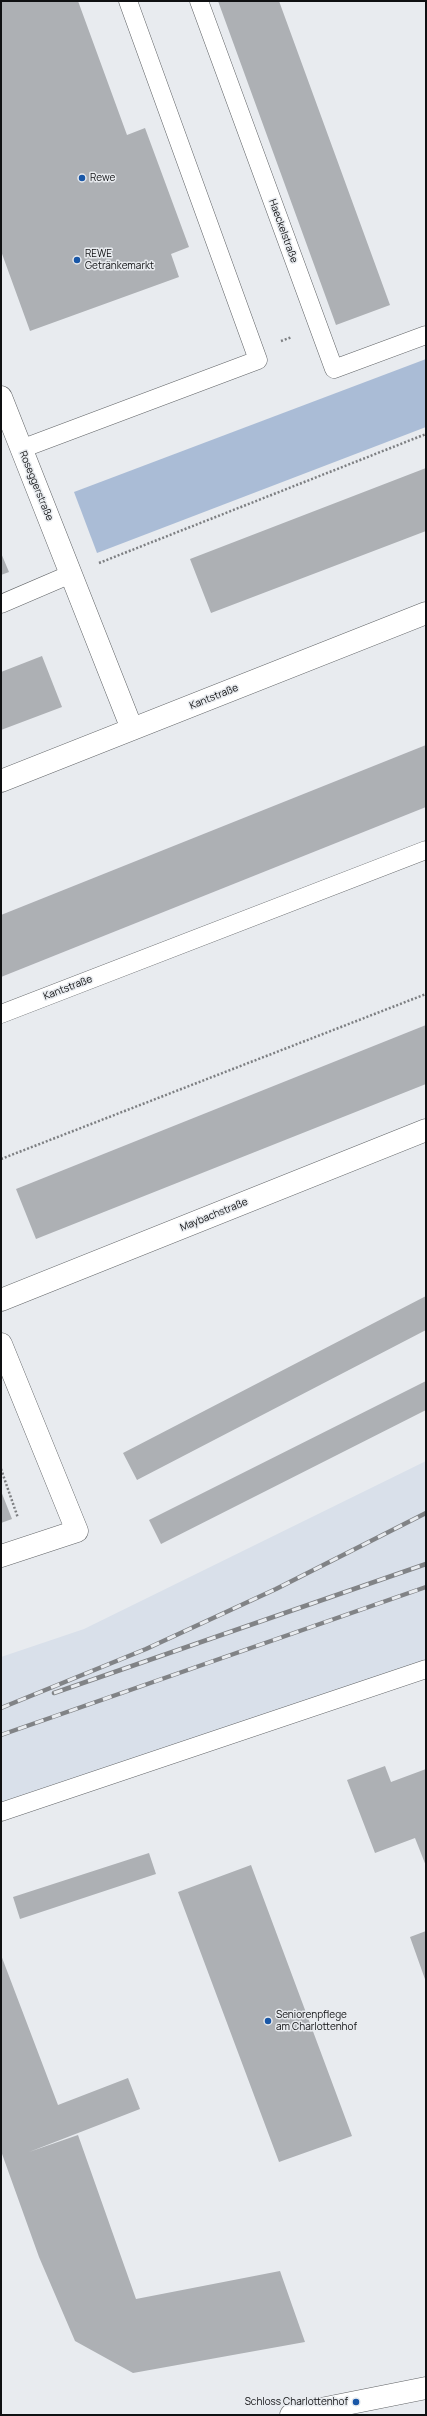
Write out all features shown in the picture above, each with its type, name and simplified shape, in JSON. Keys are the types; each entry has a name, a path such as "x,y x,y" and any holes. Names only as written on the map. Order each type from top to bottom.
{"street":[{"name":"Roseggerstraße","path":"1,398 132,729"},
{"name":"Kantstraße","path":"1,781 426,613"},
{"name":"Maybachstraße","path":"1,1300 426,1130"},
{"path":"1,1344 77,1531 1,1556"},
{"path":"291,2415 426,2388"}],"lane":[{"path":"21,448 258,360 128,1"},
{"name":"Haeckelstraße","path":"199,1 334,369 426,335"},
{"path":"1,604 71,574"},
{"name":"Kantstraße","path":"1,1014 426,850"},
{"path":"1,1812 426,1669"}],"path":[{"path":"254,350 319,328"},
{"path":"71,574 426,434"},
{"path":"1,1159 426,994"},
{"path":"1,1469 29,1547"}],"shaded area":[{"path":"426,359 426,427 97,553 74,492"},
{"path":"426,1461 426,1669 1,1810 1,1657 84,1629"}],"building":[{"name":"Rewe","path":"1,1 78,1 127,135 145,128 189,247 171,254 179,277 30,331 1,251"},
{"path":"218,1 279,1 390,305 336,325"},
{"path":"426,468 426,531 211,613 190,559"},
{"path":"1,553 9,572 1,575"},
{"path":"42,656 62,707 1,730 1,672"},
{"path":"426,745 426,807 1,977 1,915"},
{"path":"426,1025 426,1084 36,1239 16,1189"},
{"path":"426,1296 426,1330 137,1480 123,1453"},
{"path":"426,1381 426,1410 161,1544 149,1520"},
{"path":"1,1491 12,1519 1,1523"},
{"path":"385,1766 391,1782 426,1769 426,1866 415,1838 375,1853 347,1780"},
{"path":"149,1853 156,1874 20,1919 13,1897"},
{"name":"Seniorenpflege am Charlottenhof","path":"251,1865 352,2136 279,2162 178,1892"},
{"path":"426,1931 426,1982 410,1937"},
{"path":"1,1955 58,2105 128,2078 140,2109 29,2152 78,2135 136,2299 280,2271 305,2342 133,2373 75,2341 39,2257 1,2151"}],"railway":[{"path":"1,1708 146,1649 276,1589 426,1513"},
{"path":"54,1693 426,1564"},
{"path":"1,1735 426,1587"}],"place":[{"name":"Rewe","path":"82,178"},
{"name":"REWE Getränkemarkt","path":"77,260"},
{"name":"Seniorenpflege am Charlottenhof","path":"268,2021"},
{"name":"Schloss Charlottenhof","path":"356,2402"}]}
